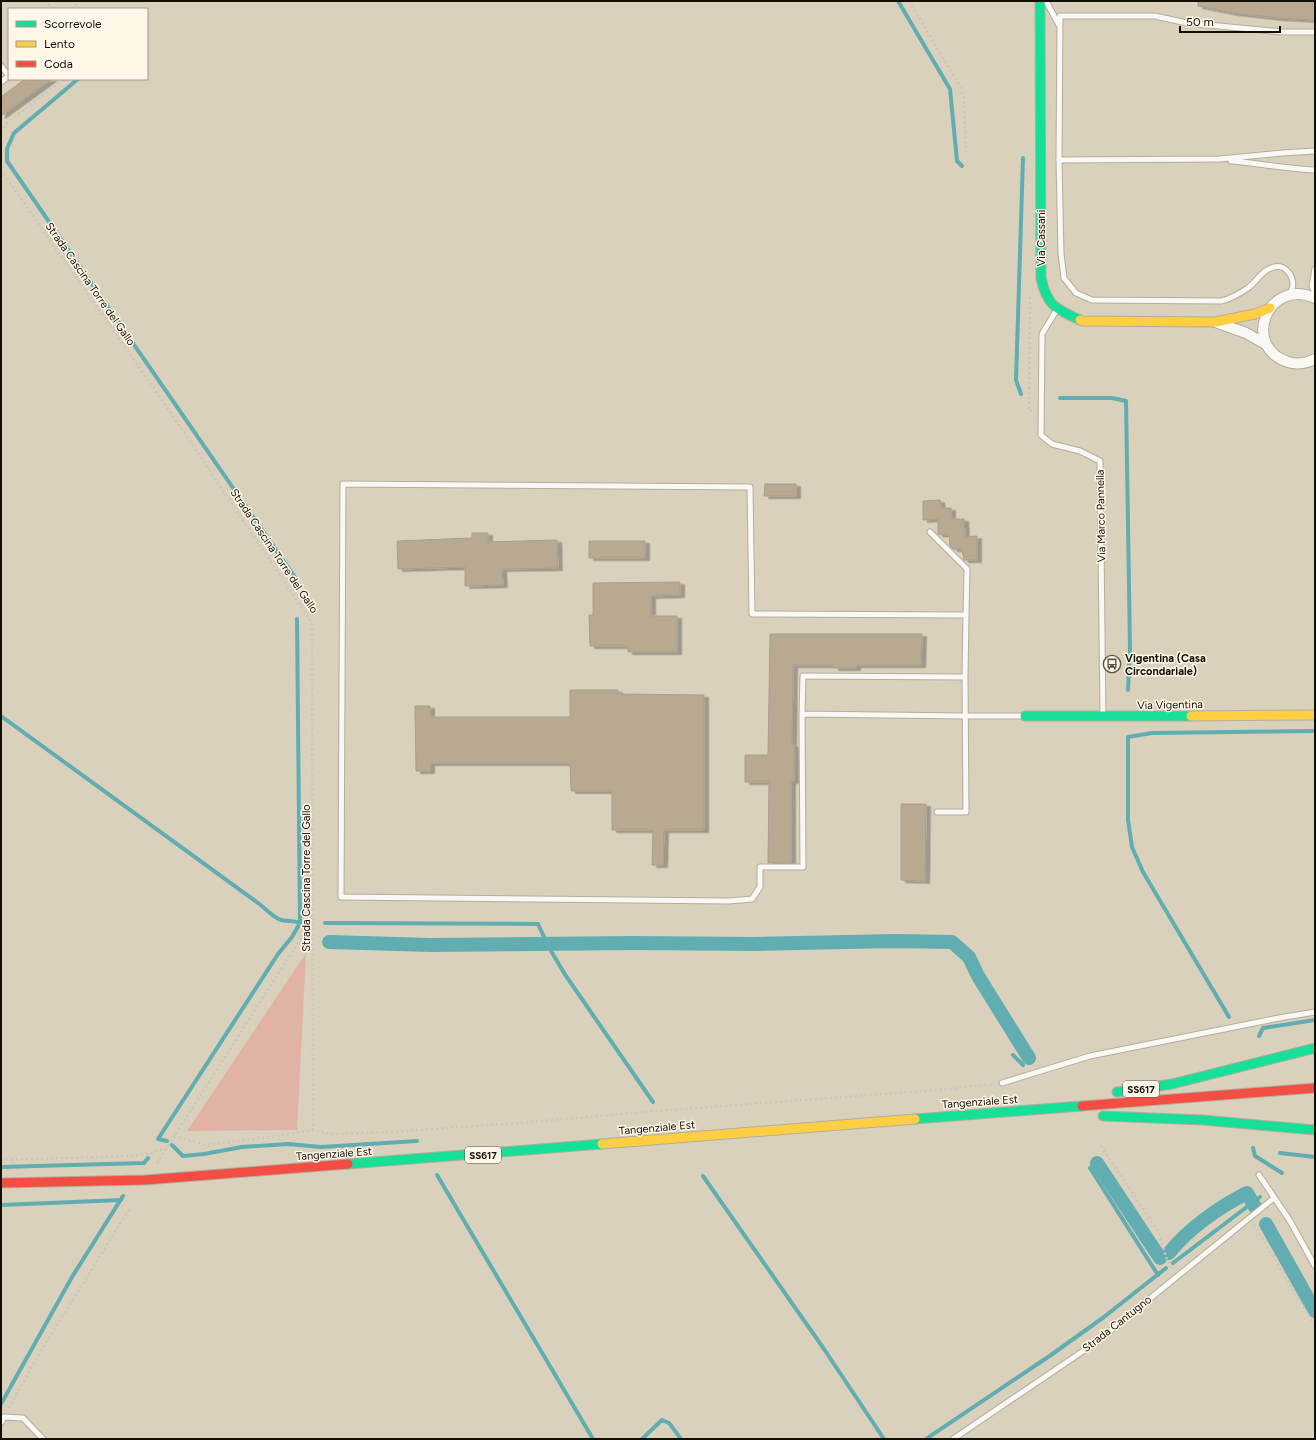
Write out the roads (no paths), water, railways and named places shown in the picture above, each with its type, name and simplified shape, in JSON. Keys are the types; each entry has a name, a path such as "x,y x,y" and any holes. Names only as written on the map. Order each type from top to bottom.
{"main road":[{"name":"Via Cassani","path":"1040,1 1041,278 1044,293 1058,309 1083,321 1215,322 1255,314 1270,308"},
{"name":"Via Vigentina","path":"1025,716 1103,717 1315,715"},
{"name":"SS617","path":"1110,1093 1172,1084 1315,1048"},
{"name":"Tangenziale Est","path":"1,1183 145,1180 1315,1088"},
{"name":"SS617","path":"964,1116 1095,1096"},
{"name":"SS617","path":"964,1116 1028,1120"},
{"path":"1092,1117 1115,1116 1203,1120 1315,1130"}],"street":[{"path":"1284,297 1295,294 1307,295 1315,298"},
{"name":"Via Cassani","path":"1270,308 1284,297"},
{"path":"1267,345 1263,326 1270,308"},
{"name":"Via Cassani","path":"1215,322 1246,333 1267,345 1282,360 1292,363 1303,363 1315,359"}],"lane":[{"path":"1046,1 1059,26"},
{"path":"1284,297 1291,291 1291,274 1284,267 1275,266 1261,274 1248,287 1230,299 1221,301 1092,300 1076,293 1064,278 1061,254 1059,160 1060,16 1155,16 1187,23 1274,31 1315,32"},
{"path":"1,66 8,75"},
{"path":"1220,160 1315,150"},
{"path":"1059,160 1220,160 1251,162 1283,168 1315,170"},
{"path":"1315,269 1312,286 1315,293"},
{"name":"Via Marco Pannella","path":"1058,309 1042,334 1041,435 1052,444 1080,451 1100,462 1103,717"},
{"path":"966,615 752,614 750,487 343,484 341,897 722,901 752,899 760,887 760,867 803,867 803,676 966,677"},
{"path":"930,532 967,569 965,716 966,812 937,812"},
{"path":"802,714 1025,716"},
{"path":"1002,1083 1090,1056 1315,1012"},
{"path":"1259,1175 1290,1221 1315,1266"},
{"name":"Strada Cantugno","path":"953,1439 1095,1343 1274,1198"},
{"path":"1,1423 4,1417 23,1418 43,1439"}],"waterway":[{"path":"898,1 950,89 957,161 962,166"},
{"path":"77,80 14,133 7,149 7,161 296,579 295,588"},
{"path":"1021,394 1016,380 1023,158"},
{"path":"1060,398 1112,398 1126,401 1130,648 1128,690"},
{"path":"167,1141 158,1139 278,954 292,937 300,923 297,619"},
{"path":"1,716 258,903 275,917 281,920 300,923"},
{"path":"1229,1017 1143,872 1132,847 1128,820 1128,737 1152,733 1315,731"},
{"path":"325,923 538,924 545,939"},
{"path":"329,942 431,945 633,943 754,944 896,941 952,942 969,957 978,976 1029,1058"},
{"path":"551,951 566,976 653,1102"},
{"path":"1259,1036 1263,1028 1315,1020"},
{"path":"1013,1055 1023,1065"},
{"path":"172,1145 183,1156 242,1147 288,1144 321,1147 417,1141"},
{"path":"1253,1148 1255,1156 1282,1173"},
{"path":"1280,1153 1315,1157"},
{"path":"1,1167 144,1163 148,1158"},
{"path":"1097,1163 1160,1258"},
{"path":"1090,1168 1158,1275"},
{"path":"437,1175 593,1439"},
{"path":"703,1176 824,1349 884,1439"},
{"path":"1169,1253 1185,1235 1205,1219 1247,1193 1255,1207"},
{"path":"1,1404 72,1277 123,1196"},
{"path":"1173,1263 1260,1197"},
{"path":"1,1205 121,1200"},
{"path":"1266,1224 1315,1311"},
{"path":"926,1439 1051,1355 1104,1317 1166,1268"},
{"path":"642,1439 662,1420 669,1423 681,1439"}],"place":[{"name":"Vigentina (Casa Circondariale)","path":"1112,664"}]}
